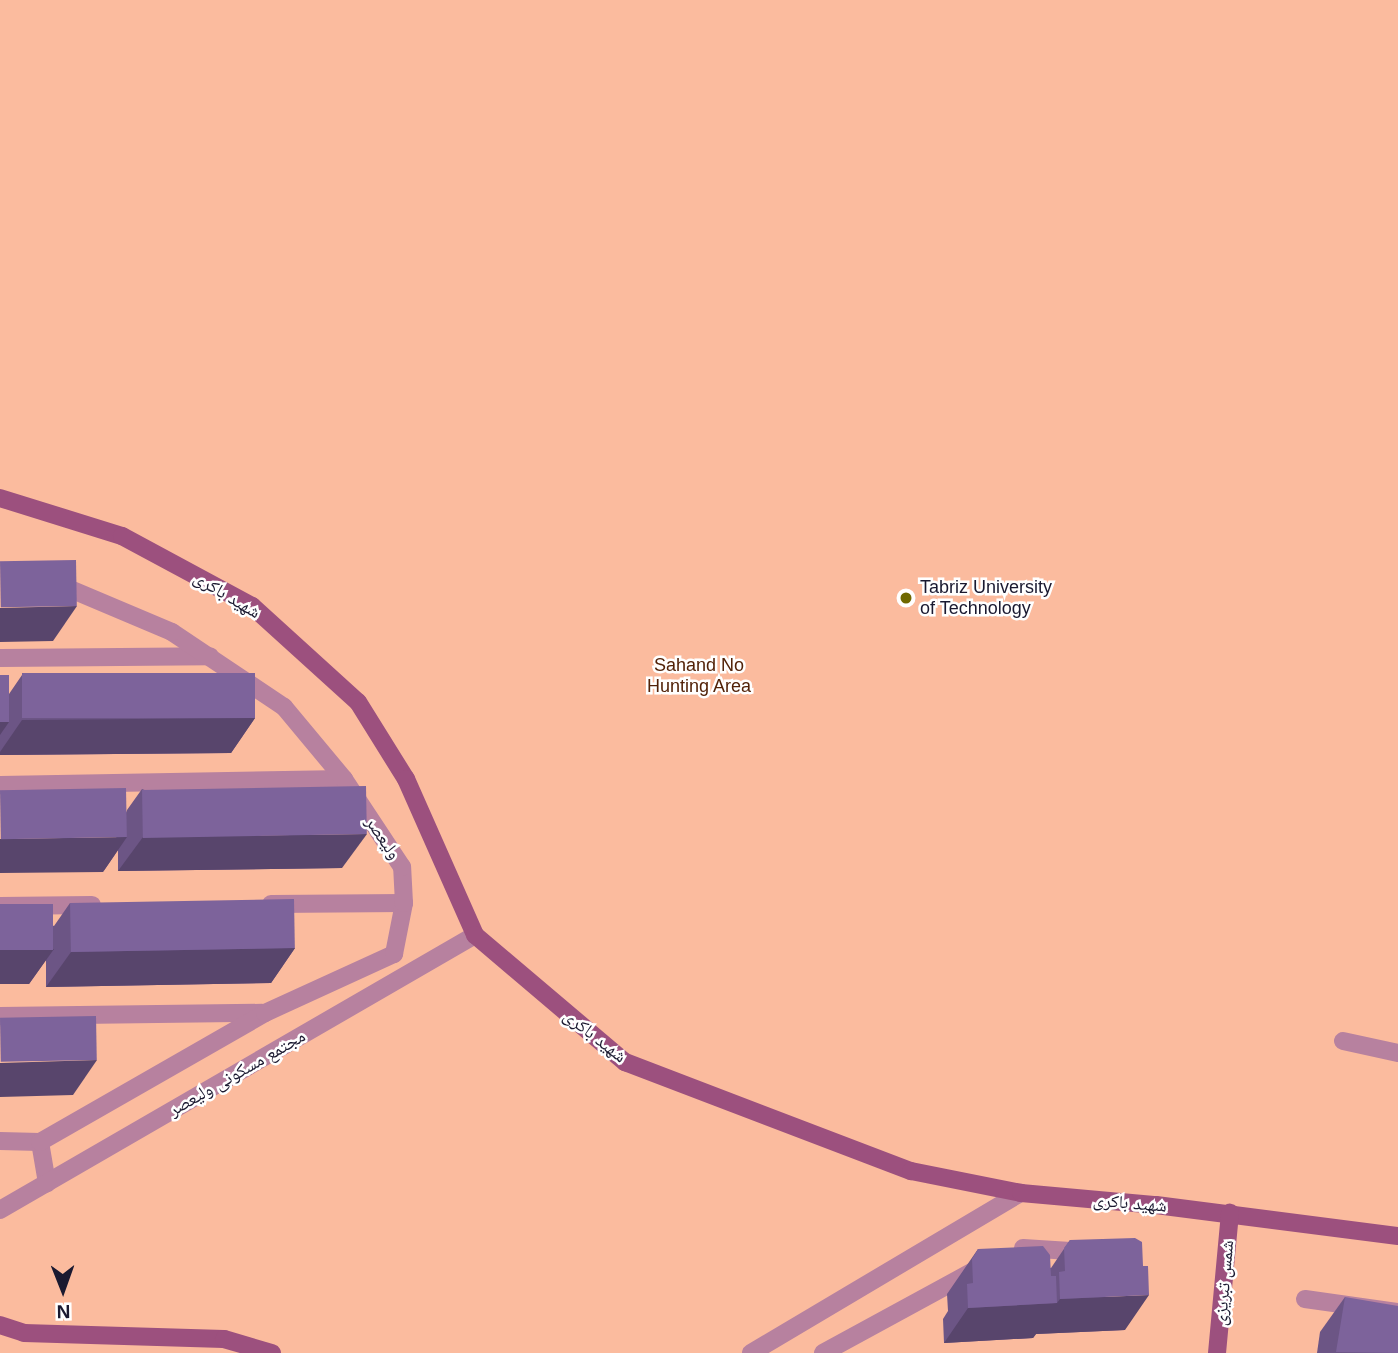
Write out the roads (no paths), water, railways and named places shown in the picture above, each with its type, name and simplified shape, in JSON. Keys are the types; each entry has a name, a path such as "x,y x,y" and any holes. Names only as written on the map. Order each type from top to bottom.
{"main road":[{"name":"شهید باکری","path":"0,498 122,536 252,606 358,702 406,779 475,935 625,1062 911,1171 1021,1193 1230,1213 1398,1236"},
{"name":"شمس تبریزی","path":"1217,1353 1230,1213"},
{"path":"0,1325 24,1333 224,1339 272,1353"}],"street":[{"name":"ولیعصر","path":"38,580 64,585 173,632 284,707 344,779 402,867 404,903 394,954 265,1013 40,1142"},
{"path":"0,659 210,656"},
{"path":"0,785 344,779"},
{"path":"251,904 404,903"},
{"path":"0,906 111,905"},
{"name":"مجتمع مسکونی ولیعصر","path":"0,1210 475,935"},
{"path":"0,1016 265,1013"},
{"path":"1343,1041 1398,1053"},
{"path":"0,1141 40,1142 47,1183"},
{"path":"751,1353 1021,1193"},
{"path":"823,1353 1017,1247 1108,1254"},
{"path":"1305,1299 1398,1312"},
{"path":"784,1335 790,1353"}],"place":[{"name":"Tabriz University of Technology","path":"906,598"}],"park label":[{"name":"Sahand No Hunting Area","path":"699,676"}]}
